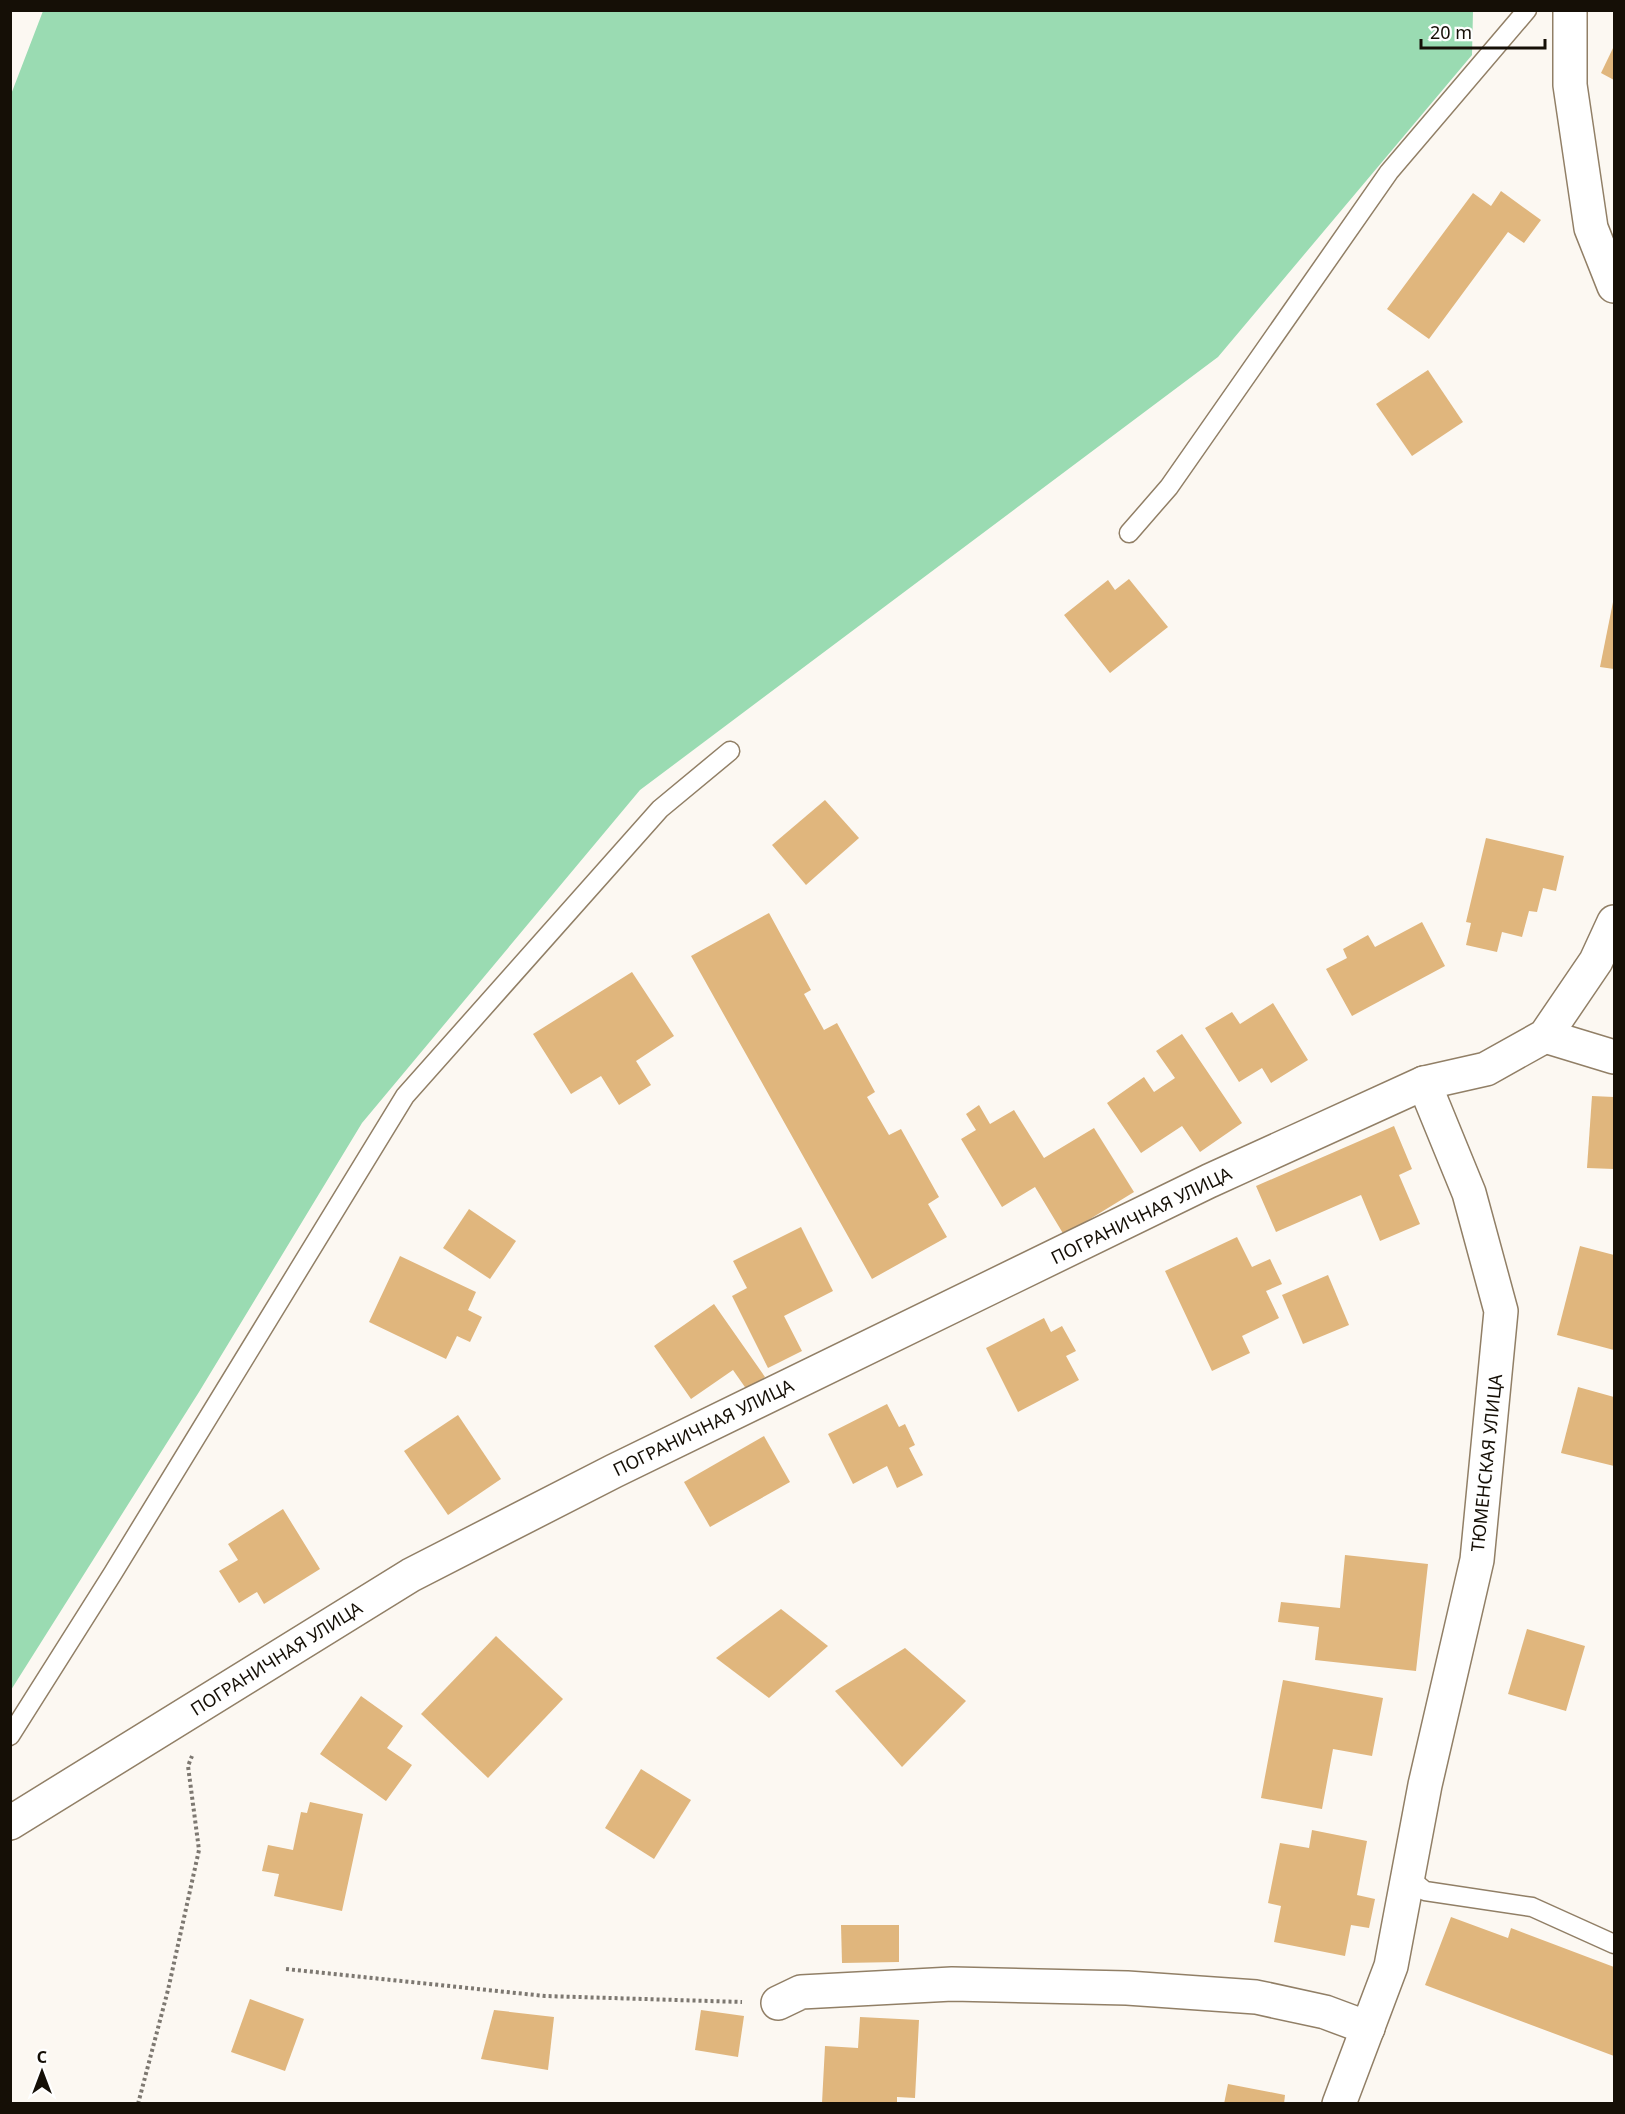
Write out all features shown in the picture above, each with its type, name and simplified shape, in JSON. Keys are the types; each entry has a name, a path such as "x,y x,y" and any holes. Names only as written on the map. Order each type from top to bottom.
{"street":[{"path":"1570,10 1570,85 1591,228 1614,286"},
{"path":"1424,1083 1486,1069 1545,1036 1596,961 1614,922"},
{"path":"1545,1036 1614,1057"},
{"name":"ПОГРАНИЧНАЯ УЛИЦА","path":"10,1823 411,1575 614,1471 1209,1181 1424,1083"},
{"name":"ТЮМЕНСКАЯ УЛИЦА","path":"1339,2103 1391,1966 1425,1785 1477,1560 1501,1311 1469,1193 1424,1083"},
{"path":"778,2003 801,1992 952,1984 1127,1988 1257,1997 1325,2012 1368,2028"}],"lane":[{"path":"1129,533 1169,487 1389,172 1527,10"},
{"path":"10,1736 113,1574 405,1096 660,809 730,751"},
{"path":"1408,1877 1425,1891 1532,1907 1614,1944"}],"path":[{"path":"138,2103 168,1990 199,1850 188,1766 214,1696"},
{"path":"286,1969 544,1996 778,2003"}],"green space":[{"path":"43,11 1473,11 1472,55 1218,357 640,790 362,1123 199,1392 11,1690 10,97"}],"building":[{"path":"1614,46 1614,80 1601,73"},
{"path":"1501,191 1541,220 1524,243 1508,232 1429,339 1387,309 1473,193 1491,206"},
{"path":"1428,370 1463,422 1412,456 1376,404"},
{"path":"1129,579 1168,627 1110,673 1064,615 1108,580 1115,590"},
{"path":"1614,602 1614,669 1600,667"},
{"path":"825,800 859,838 806,885 772,845"},
{"path":"1486,838 1564,856 1556,891 1543,888 1537,912 1529,911 1522,937 1502,932 1497,952 1466,945 1471,923 1466,922"},
{"path":"769,913 811,990 804,994 824,1030 837,1023 875,1092 867,1097 889,1135 901,1129 939,1197 928,1204 947,1237 872,1279 691,956"},
{"path":"1422,922 1445,966 1352,1016 1326,969 1347,958 1343,949 1368,935 1375,947"},
{"path":"632,972 674,1036 636,1061 651,1085 619,1105 601,1076 571,1094 533,1034"},
{"path":"1273,1003 1308,1060 1271,1083 1262,1068 1239,1082 1205,1028 1232,1012 1240,1024"},
{"path":"1182,1034 1242,1123 1200,1152 1182,1126 1141,1153 1107,1103 1144,1077 1154,1092 1175,1078 1156,1051"},
{"path":"1592,1096 1614,1097 1614,1169 1587,1168"},
{"path":"979,1105 990,1124 1014,1110 1044,1158 1094,1128 1134,1192 1064,1235 1035,1187 1002,1207 961,1139 976,1130 966,1114"},
{"path":"1394,1126 1412,1169 1399,1175 1420,1224 1380,1241 1361,1195 1276,1232 1256,1186"},
{"path":"469,1209 516,1241 490,1279 443,1248"},
{"path":"801,1227 833,1291 784,1316 802,1351 768,1368 732,1296 747,1288 733,1261"},
{"path":"1237,1237 1252,1267 1270,1259 1282,1284 1266,1291 1279,1318 1242,1336 1250,1353 1212,1371 1165,1271"},
{"path":"1580,1246 1614,1255 1614,1350 1557,1335"},
{"path":"400,1256 476,1292 468,1310 482,1317 470,1342 457,1336 446,1359 369,1322"},
{"path":"1328,1275 1349,1325 1303,1344 1282,1295"},
{"path":"714,1304 765,1377 747,1390 733,1370 691,1399 654,1346"},
{"path":"1044,1318 1051,1332 1062,1326 1076,1351 1066,1356 1079,1380 1018,1412 986,1348"},
{"path":"1578,1387 1614,1397 1614,1466 1561,1453"},
{"path":"887,1404 899,1427 905,1424 915,1445 909,1448 923,1475 897,1488 887,1466 853,1484 828,1434"},
{"path":"458,1415 501,1479 448,1515 404,1451"},
{"path":"764,1436 790,1482 710,1527 684,1482"},
{"path":"283,1509 320,1569 264,1604 257,1592 239,1603 219,1571 238,1560 228,1544"},
{"path":"1345,1555 1428,1564 1416,1671 1315,1660 1319,1627 1278,1622 1281,1602 1340,1608"},
{"path":"781,1609 828,1646 769,1698 716,1658"},
{"path":"1527,1629 1585,1646 1566,1711 1508,1694"},
{"path":"496,1636 563,1699 488,1778 421,1714"},
{"path":"905,1648 966,1701 902,1767 835,1691"},
{"path":"1283,1680 1383,1698 1372,1756 1333,1749 1322,1809 1261,1798"},
{"path":"361,1696 403,1726 387,1748 412,1765 386,1801 320,1754"},
{"path":"641,1769 691,1800 654,1859 605,1828"},
{"path":"310,1802 363,1814 342,1911 274,1896 279,1874 262,1871 268,1845 293,1850 301,1812 307,1813"},
{"path":"1312,1830 1367,1841 1357,1895 1375,1899 1369,1928 1351,1925 1345,1956 1274,1942 1281,1906 1268,1903 1280,1843 1309,1848"},
{"path":"1451,1917 1508,1938 1511,1928 1614,1967 1614,2056 1425,1985"},
{"path":"841,1925 899,1925 899,1962 842,1963"},
{"path":"250,1999 304,2019 285,2071 231,2052"},
{"path":"494,2010 554,2017 548,2070 481,2059"},
{"path":"701,2010 744,2016 738,2057 695,2050"},
{"path":"860,2017 919,2020 915,2098 897,2097 897,2104 822,2103 825,2046 858,2048"},
{"path":"1228,2084 1285,2095 1284,2104 1224,2104"}]}
